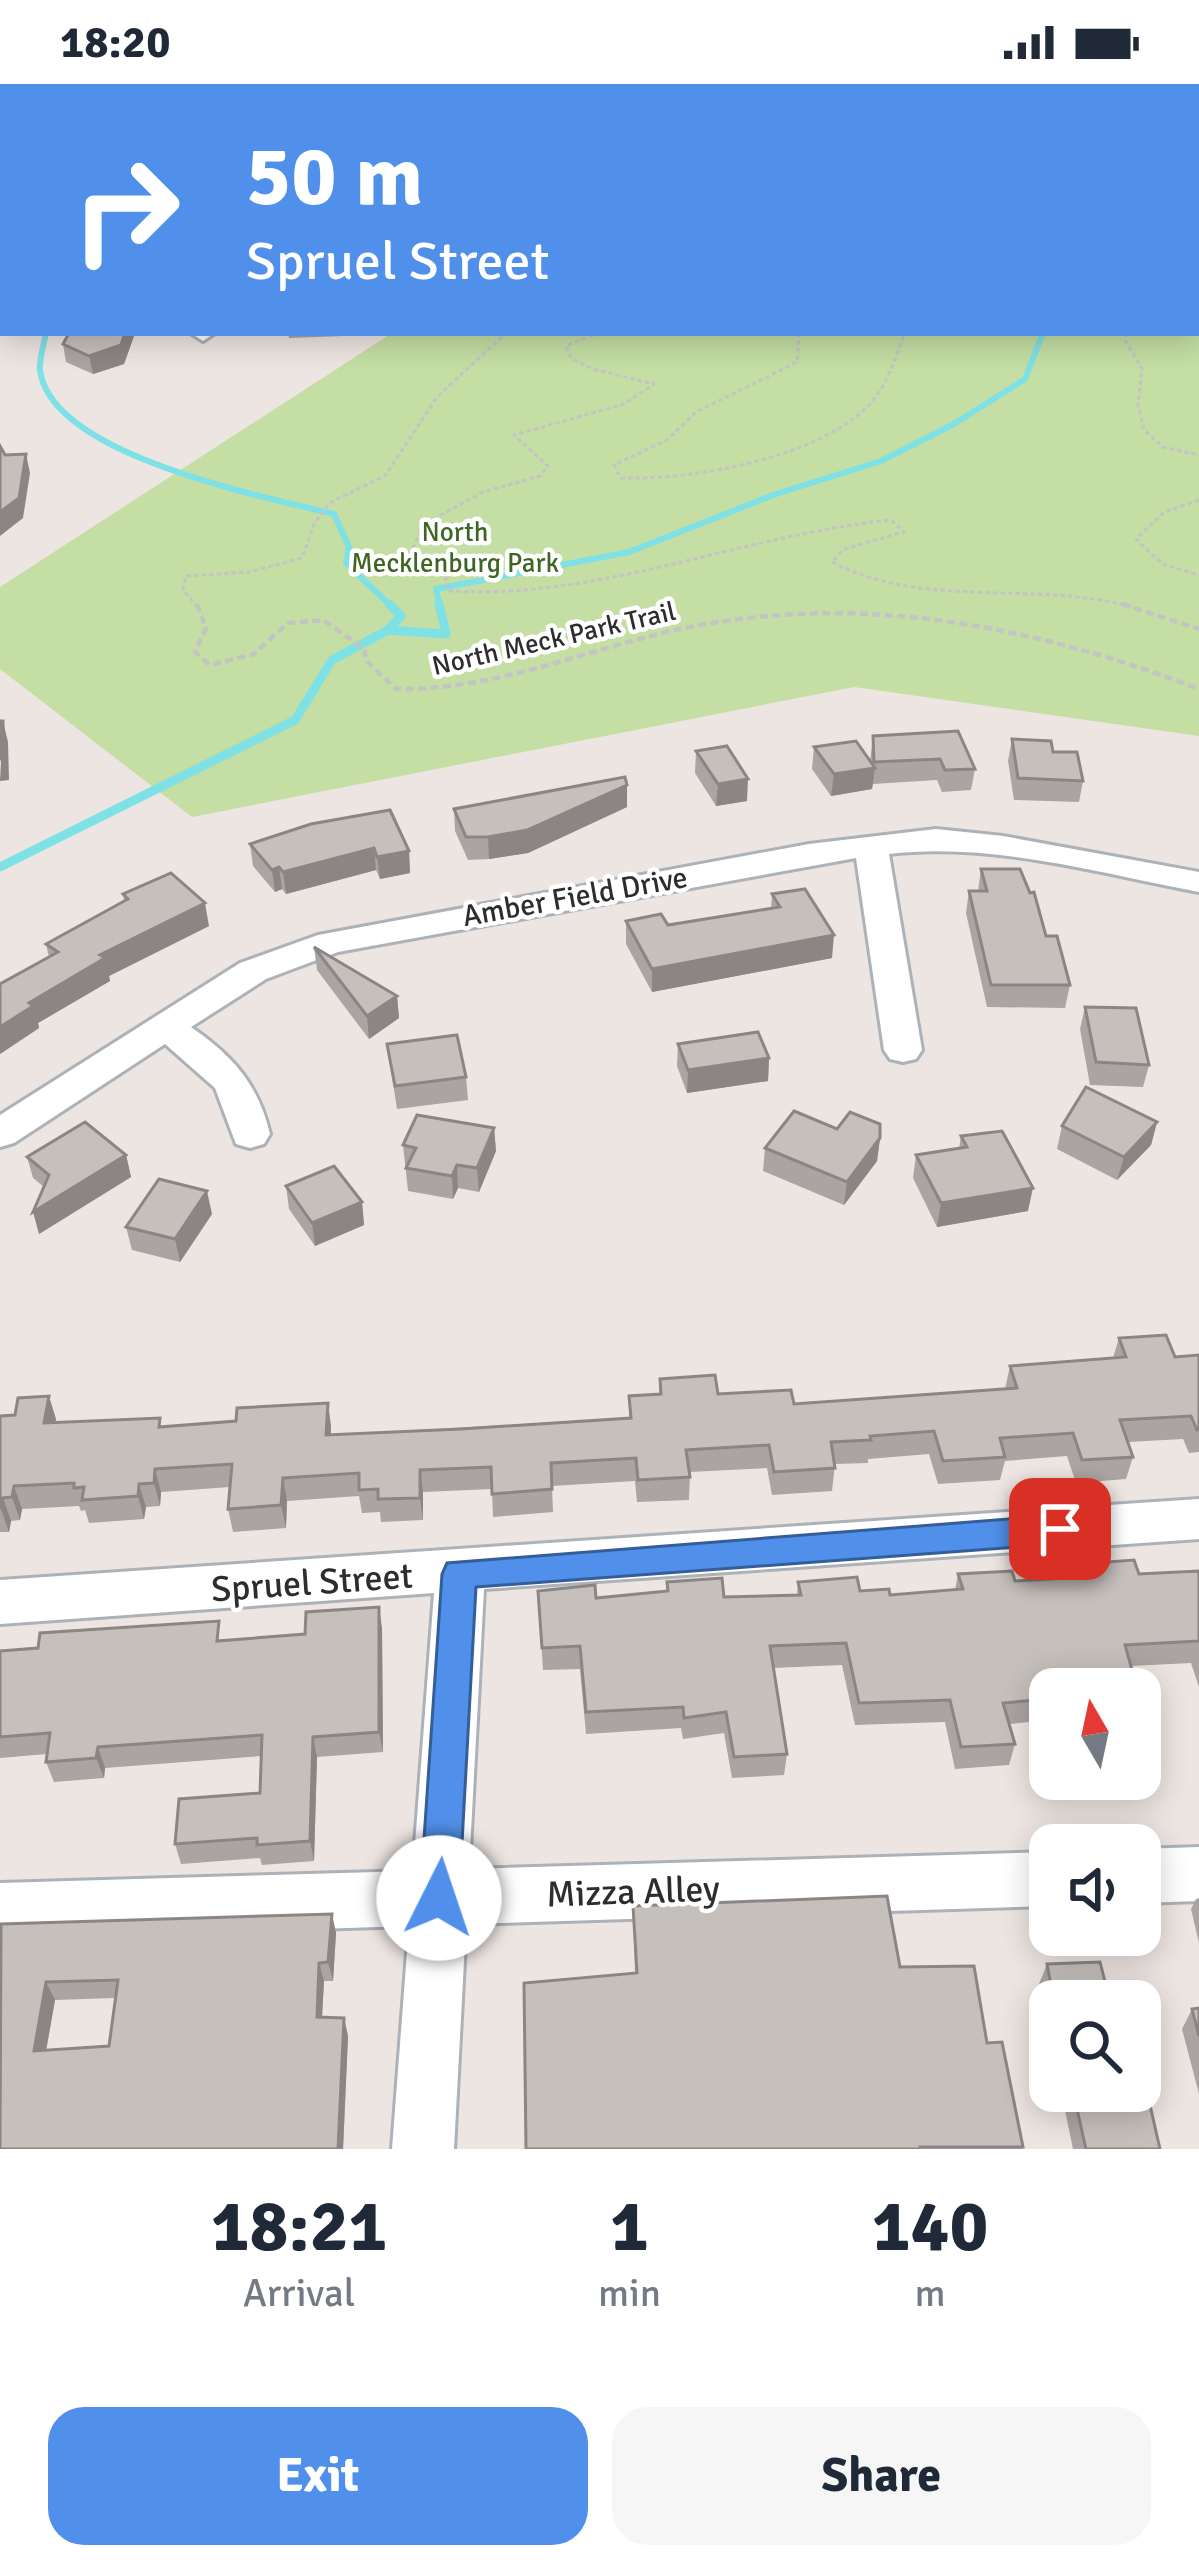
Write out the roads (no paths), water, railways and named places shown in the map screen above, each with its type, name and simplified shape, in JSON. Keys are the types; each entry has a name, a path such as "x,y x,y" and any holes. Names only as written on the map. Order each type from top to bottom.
{"street":[{"name":"Amber Field Drive","path":"0,1133 253,971 330,943 871,845 961,840 1199,882"},
{"path":"871,845 903,1050"},
{"path":"165,1027 226,1071 239,1090 250,1134"},
{"name":"Spruel Street","path":"0,1602 460,1574 1199,1519"},
{"path":"423,2149 460,1574"},
{"path":"1161,1875 1199,1874"},
{"name":"Mizza Alley","path":"0,1911 1029,1880"}],"waterway":[{"path":"45,336 40,370 53,400 81,426 166,468 334,514 349,547 346,563 392,607"},
{"path":"440,607 436,589 629,552 776,494 881,461 954,424 1025,379 1042,336"},
{"path":"389,604 392,607"},
{"path":"388,630 446,634 439,604"},
{"path":"388,630 401,616 392,607"},
{"path":"0,867 295,720 332,660 388,630"}],"park label":[{"name":"North Mecklenburg Park","path":"455,548"}]}
